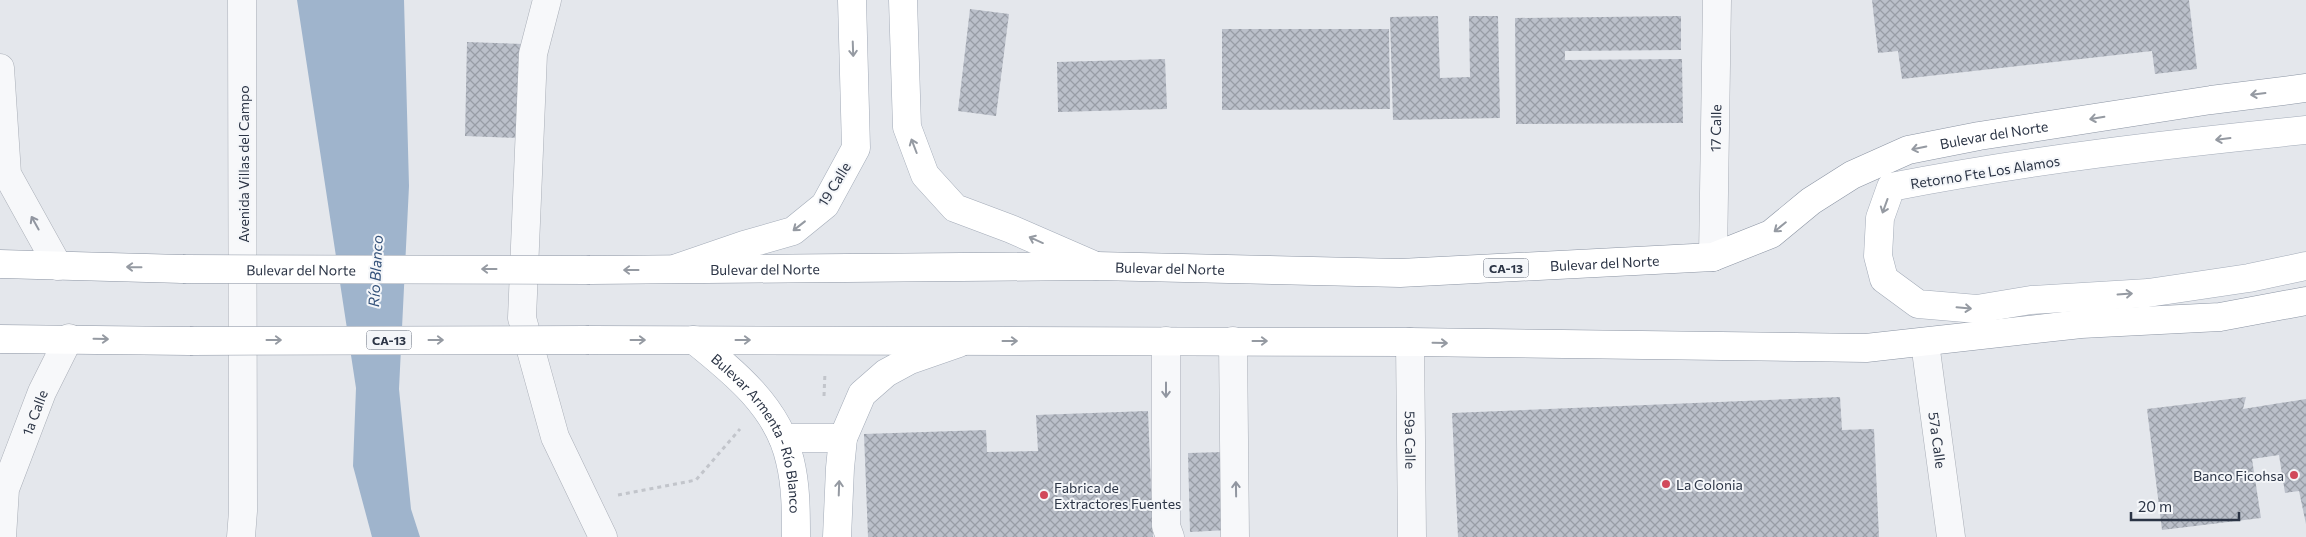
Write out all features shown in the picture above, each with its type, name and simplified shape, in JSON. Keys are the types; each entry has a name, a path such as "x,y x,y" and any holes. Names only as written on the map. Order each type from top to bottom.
{"main road":[{"name":"19 Calle","path":"672,270 744,245 793,231 825,205 856,148 852,0"},
{"path":"903,0 907,127 925,175 955,208 1011,229 1096,266"},
{"name":"Bulevar del Norte","path":"0,264 183,269 590,270 1096,266 1400,273 1713,257 1771,234 1811,201 1852,175 1908,150 1979,136 2211,100 2306,88"},
{"name":"Retorno Fte Los Alamos","path":"2306,130 2041,162 1892,187 1880,218 1878,256 1884,279 1918,304 1977,309 2031,300 2148,293 2249,278 2306,266"},
{"name":"CA-13","path":"0,339 1233,341 1866,348 2081,324 2220,317 2306,301"},
{"name":"Bulevar Armenta - Río Blanco","path":"694,340 748,386 784,438 791,461 796,537"},
{"path":"837,537 843,438 862,394 886,373 910,360 968,341"},
{"path":"784,438 843,438"}],"street":[{"name":"Avenida Villas del Campo","path":"241,537 243,511 242,0"},
{"path":"547,0 533,54 522,318 555,437 603,537"},
{"name":"17 Calle","path":"1713,257 1717,0"},
{"path":"0,68 4,180 58,266"},
{"name":"1a Calle","path":"2,537 2,482 42,392 69,338"},
{"path":"1166,341 1166,526 1170,537"},
{"path":"1233,341 1235,537"},
{"name":"59a Calle","path":"1410,342 1412,537"},
{"name":"57a Calle","path":"1925,342 1951,537"}],"path":[{"path":"586,502 696,480 761,404"}],"water":[{"name":"Río Blanco","path":"297,0 404,0 409,186 399,389 411,509 420,537 372,537 353,466 356,388"}],"building":[{"path":"1872,0 2189,0 2197,69 2155,74 2152,51 1902,79 1898,51 1878,53"},
{"path":"970,9 1009,14 996,116 958,111"},
{"path":"1438,16 1440,78 1470,77 1469,16 1498,16 1500,118 1393,120 1390,17"},
{"path":"1681,16 1681,50 1565,51 1565,60 1682,59 1683,123 1516,124 1515,18"},
{"path":"1222,29 1389,29 1390,109 1222,110"},
{"path":"467,42 523,44 520,138 465,136"},
{"path":"1165,59 1167,109 1058,112 1057,62"},
{"name":"La Colonia","path":"1840,397 1842,430 1874,429 1879,537 1458,537 1452,413"},
{"path":"2246,397 2243,409 2306,399 2306,524 2299,491 2285,493 2279,455 2252,459 2261,518 2162,530 2147,409"},
{"name":"Fabrica de Extractores Fuentes","path":"1148,411 1153,537 868,537 864,434 986,430 987,452 1038,451 1036,415"},
{"path":"1225,452 1228,530 1190,532 1188,453"}],"place":[{"name":"Banco Ficohsa","path":"2294,475"},
{"name":"La Colonia","path":"1666,484"},
{"name":"Fabrica de Extractores Fuentes","path":"1044,495"}]}
